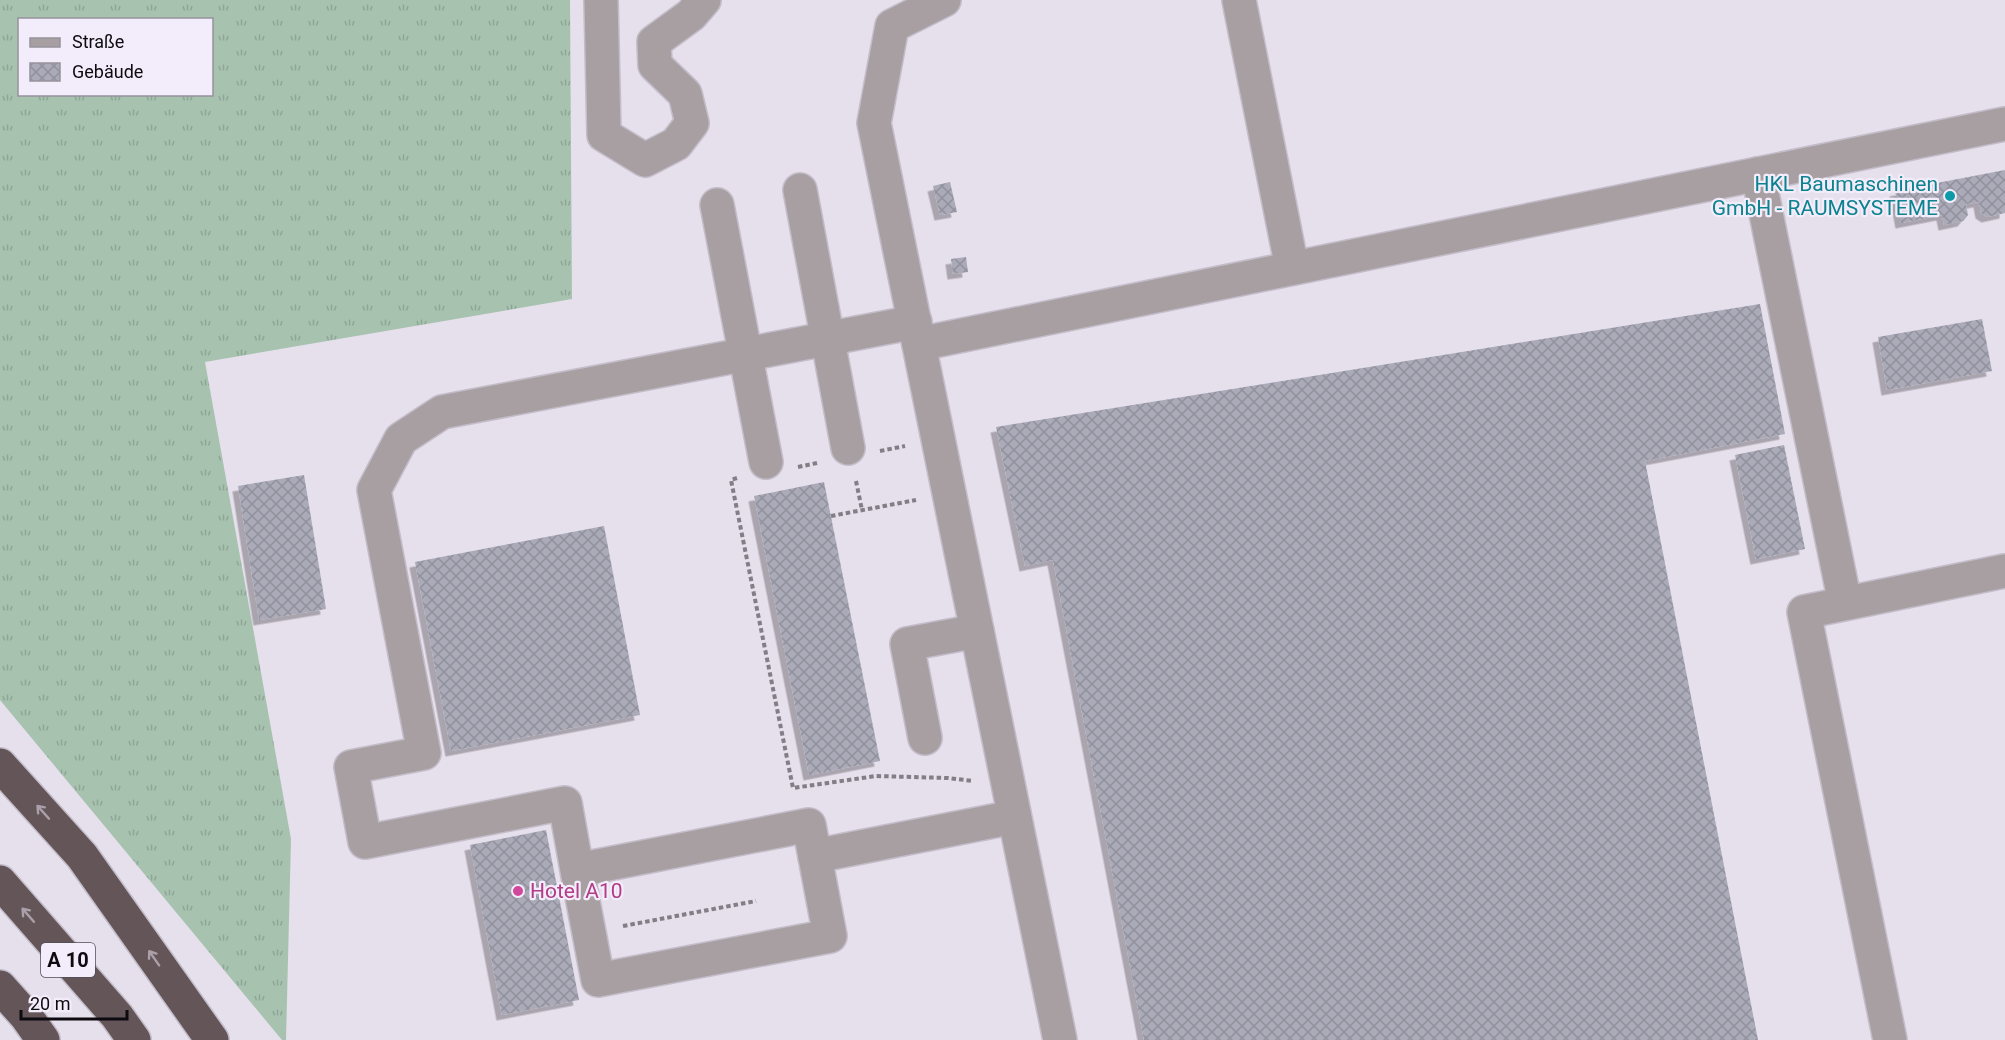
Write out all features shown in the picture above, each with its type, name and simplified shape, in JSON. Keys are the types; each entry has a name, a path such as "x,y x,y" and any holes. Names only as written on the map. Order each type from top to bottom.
{"highway":[{"path":"0,765 82,856 212,1040"},
{"name":"A 10","path":"0,882 117,1016 134,1040"},
{"path":"0,987 26,1016 43,1040"}],"lane":[{"path":"601,0 604,135 645,160 676,144 692,123 685,94 655,65 654,42 691,15 704,0"},
{"path":"944,0 892,26 874,123 1059,1040"},
{"path":"1239,0 1292,268"},
{"path":"577,870 809,825 830,936 598,980 577,870 565,803 365,842 351,767 424,753 374,490 400,439 442,412 828,338 917,333 1292,268 2005,124"},
{"path":"1758,174 1845,603"},
{"path":"800,190 828,338 861,450"},
{"path":"717,205 768,469"},
{"path":"1890,1040 1804,612 2005,571"},
{"path":"925,738 907,645 977,631"},
{"path":"815,856 1014,817"}],"path":[{"path":"861,450 939,440"},
{"path":"818,463 768,469 731,480 793,788 876,776 948,778 1008,786"},
{"path":"831,516 949,494"},
{"path":"589,932 756,901"}],"green space":[{"path":"0,0 570,0 572,299 205,362 291,839 286,1040 282,1040 0,700"}],"building":[{"name":"HKL Baumaschinen GmbH - RAUMSYSTEME","path":"2005,170 2005,213 1987,217 1981,213 1979,202 1966,204 1968,215 1963,221 1944,225 1942,215 1901,223 1895,191"},
{"path":"950,182 957,212 940,215 933,186"},
{"path":"966,257 968,272 953,274 951,259"},
{"path":"1760,304 1785,434 1645,461 1758,1040 1144,1040 1053,560 1025,566 996,427"},
{"path":"1982,319 1992,371 1887,390 1878,337"},
{"path":"1784,445 1805,549 1756,559 1735,455"},
{"path":"304,475 326,609 259,620 238,486"},
{"path":"824,482 880,761 809,775 754,496"},
{"path":"604,526 640,715 451,751 415,562"},
{"name":"Hotel A10","path":"546,830 579,1000 502,1015 470,845"}],"place":[{"name":"HKL Baumaschinen GmbH - RAUMSYSTEME","path":"1950,196"},
{"name":"Hotel A10","path":"518,891"}]}
